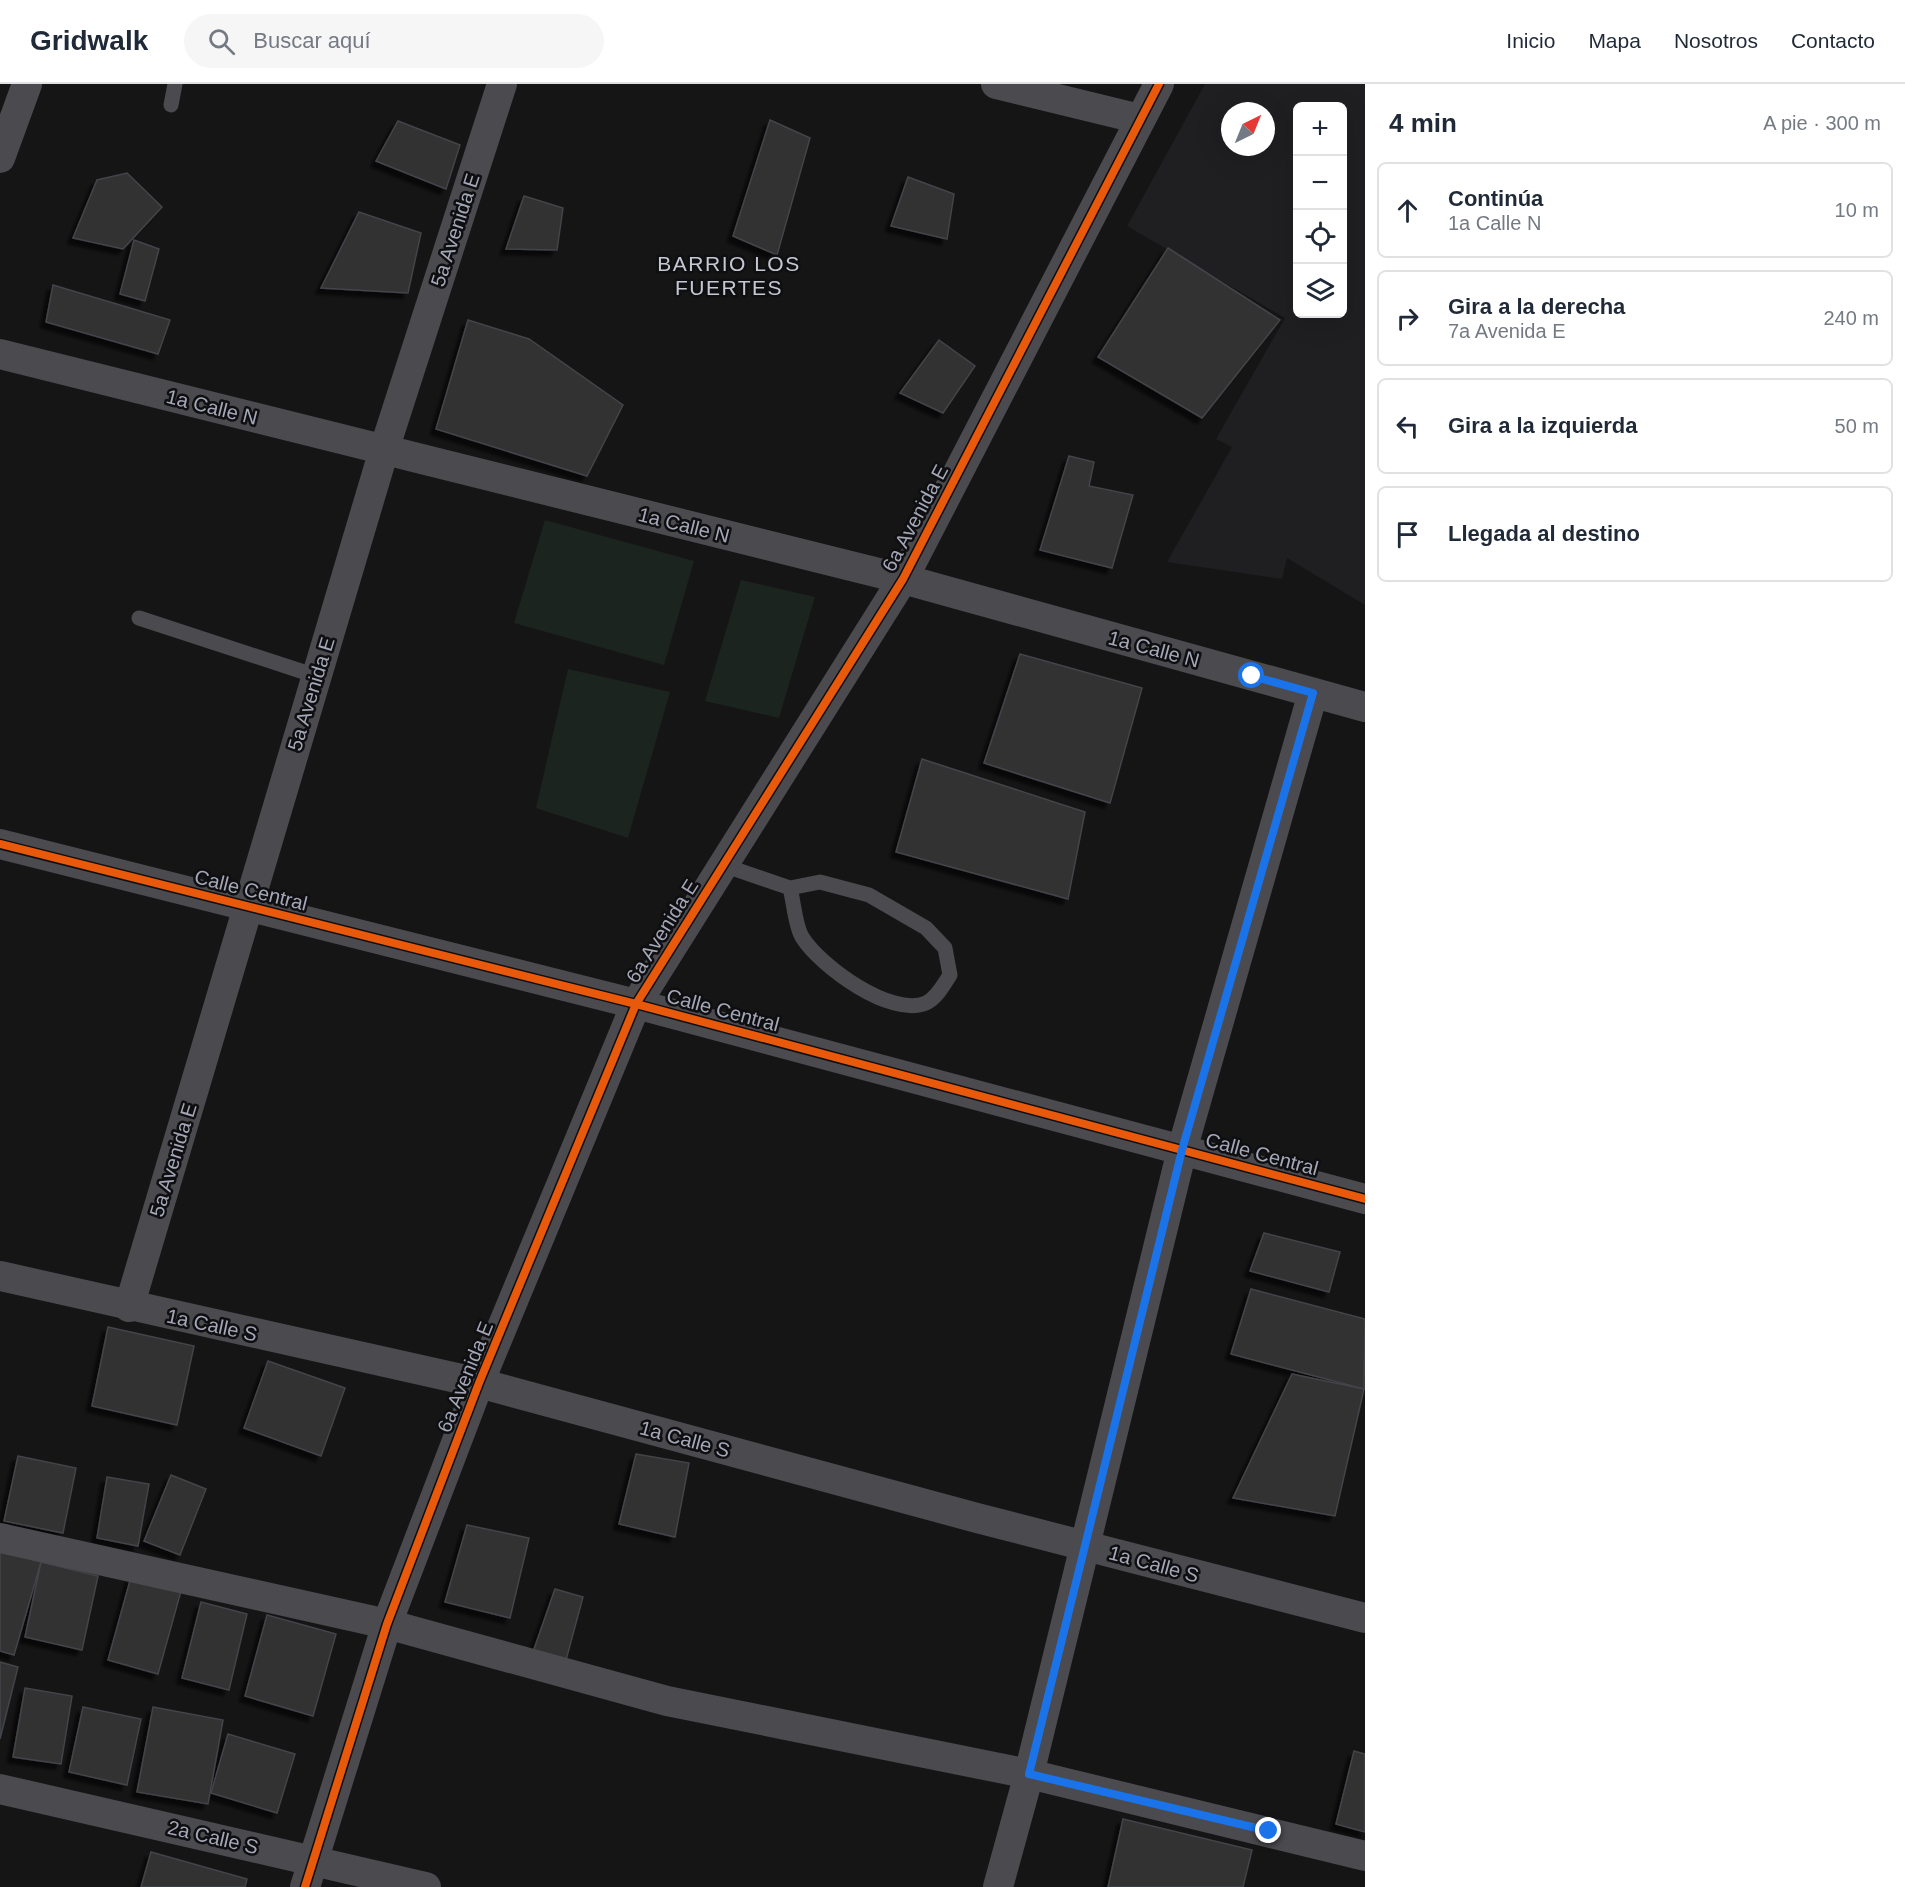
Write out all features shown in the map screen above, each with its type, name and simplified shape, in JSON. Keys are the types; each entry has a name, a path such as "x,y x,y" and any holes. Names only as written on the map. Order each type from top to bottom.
{"street":[{"path":"0,158 27,84"},
{"name":"5a Avenida E","path":"129,1307 384,450 502,84"},
{"path":"996,84 1140,119"},
{"name":"6a Avenida E","path":"308,1873 387,1624 479,1383 636,1004 903,579 1159,84"},
{"name":"1a Calle N","path":"0,354 903,579 1365,706"},
{"path":"998,1887 1029,1774 1182,1150 1313,693"},
{"name":"Calle Central","path":"0,844 636,1004 1365,1199"},
{"name":"1a Calle S","path":"0,1276 129,1307 479,1383 1085,1546 1365,1618"},
{"path":"0,1538 387,1624 667,1701 1029,1774 1365,1856"},
{"name":"2a Calle S","path":"0,1789 308,1873 426,1887"}],"lane":[{"path":"171,105 175,84"},
{"path":"139,618 316,676"},
{"path":"723,865 790,888 820,882 869,895 926,928 945,948 950,975 940,991 926,1003 900,1005 842,979 802,937 790,888"}],"shaded area":[{"path":"1205,84 1365,84 1365,605 1287,558 1282,579 1167,562 1232,447 1216,439 1285,318 1127,226"},
{"path":"545,520 694,561 664,665 514,623"},
{"path":"741,580 815,597 779,718 705,701"},
{"path":"568,669 670,692 628,838 536,808"}],"building":[{"path":"770,120 810,138 777,255 733,236"},
{"path":"398,121 460,145 446,189 376,161"},
{"path":"127,173 162,207 123,249 73,238 97,180"},
{"path":"908,177 954,194 947,239 891,226"},
{"path":"524,196 563,208 557,250 506,249"},
{"path":"359,212 421,233 408,293 321,288"},
{"path":"134,240 159,249 145,301 120,294"},
{"path":"1168,248 1280,320 1202,418 1098,357"},
{"path":"53,285 170,320 158,354 46,322"},
{"path":"468,320 529,339 623,405 587,476 436,429"},
{"path":"939,340 975,366 943,413 900,393"},
{"path":"1069,456 1094,462 1089,486 1133,495 1112,568 1040,550"},
{"path":"1020,654 1142,688 1110,803 984,763"},
{"path":"922,759 1085,812 1068,899 896,852"},
{"path":"1264,1233 1340,1252 1329,1292 1250,1271"},
{"path":"1251,1289 1365,1319 1364,1389 1231,1354"},
{"path":"108,1327 194,1346 177,1425 92,1406"},
{"path":"268,1361 345,1388 321,1456 244,1428"},
{"path":"1292,1374 1364,1389 1335,1516 1233,1498"},
{"path":"636,1454 689,1463 675,1537 619,1524"},
{"path":"18,1456 76,1468 63,1533 4,1521"},
{"path":"171,1475 206,1489 180,1555 144,1541"},
{"path":"107,1477 149,1484 138,1546 97,1538"},
{"path":"467,1525 529,1538 510,1618 445,1602"},
{"path":"0,1550 41,1562 14,1655 0,1651"},
{"path":"41,1562 98,1576 82,1650 25,1637"},
{"path":"131,1577 181,1591 158,1674 108,1660"},
{"path":"555,1589 583,1597 566,1660 533,1652"},
{"path":"201,1602 247,1614 229,1690 182,1678"},
{"path":"267,1615 336,1634 313,1716 245,1696"},
{"path":"0,1662 18,1667 0,1739"},
{"path":"25,1688 72,1696 61,1764 13,1757"},
{"path":"83,1707 141,1719 127,1785 69,1772"},
{"path":"153,1707 223,1720 208,1804 137,1792"},
{"path":"228,1734 295,1754 277,1813 211,1793"},
{"path":"1354,1751 1365,1754 1365,1832 1336,1824"},
{"path":"1123,1819 1252,1850 1243,1887 1108,1887"},
{"path":"151,1852 247,1879 245,1887 141,1887"}],"cycle path":[{"path":"305,1887 387,1624 479,1383 636,1004 903,579 1159,84"},
{"path":"0,844 636,1004 1365,1199"}],"district":[{"name":"BARRIO LOS FUERTES","path":"729,275"}],"route":[{"path":"1252,676 1313,693 1182,1150 1029,1774 1269,1831"}]}
